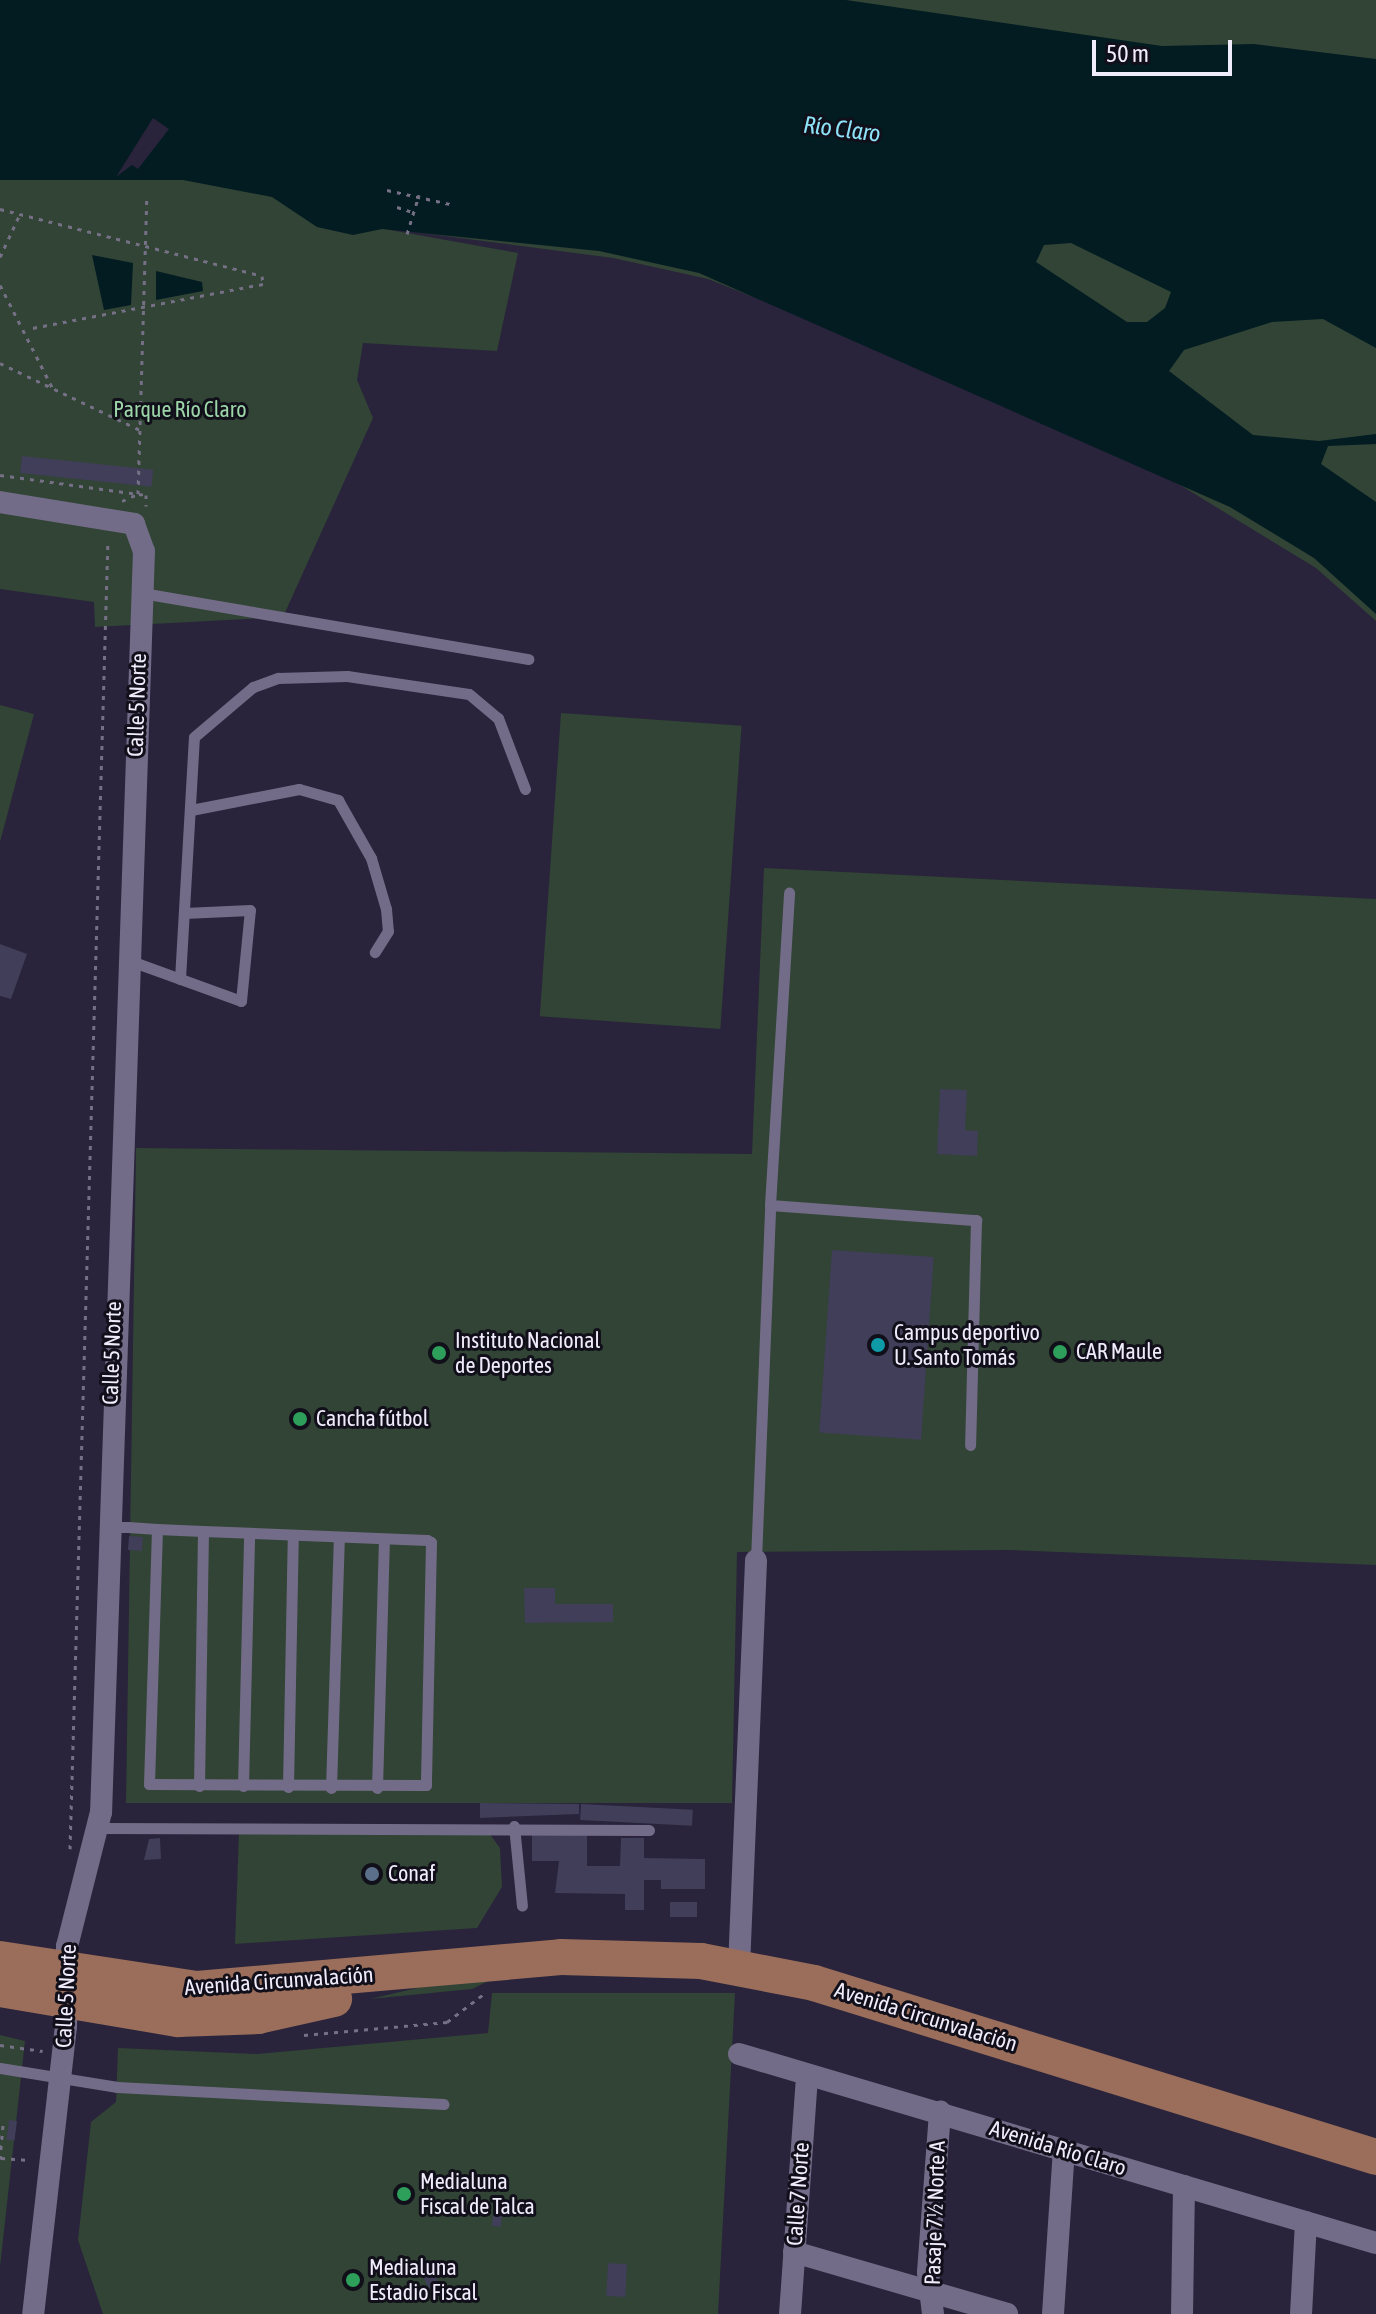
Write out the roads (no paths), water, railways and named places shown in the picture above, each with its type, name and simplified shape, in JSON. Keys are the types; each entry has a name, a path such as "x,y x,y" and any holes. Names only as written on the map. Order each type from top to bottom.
{"main road":[{"name":"Avenida Circunvalación","path":"0,1989 197,1989 605,1956 739,1967 904,2009 1376,2157"},
{"name":"Avenida Circunvalación","path":"0,1959 66,1987"}],"street":[{"name":"Calle 5 Norte","path":"0,502 108,516 134,524 143,536 125,959 99,1828 74,1903 60,2080 33,2314"},
{"path":"739,1967 756,1560"},
{"name":"Avenida Río Claro","path":"739,2054 940,2111 1376,2243"},
{"name":"Calle 7 Norte","path":"790,2314 807,2075"},
{"name":"Pasaje 7½ Norte A","path":"932,2303 940,2111"},
{"path":"1053,2314 1064,2150"},
{"path":"1182,2314 1184,2186"},
{"path":"1301,2314 1306,2222"},
{"path":"794,2252 932,2303 1007,2314"}],"lane":[{"path":"141,593 528,659"},
{"path":"180,979 194,737 203,724 278,678 347,676 469,694 498,718 525,789"},
{"path":"191,810 299,789 338,800 371,858 386,909 388,931 375,952"},
{"path":"756,1560 770,1205 789,893"},
{"path":"125,959 241,1001 252,917 244,905 184,913"},
{"path":"770,1205 976,1220 970,1445"},
{"path":"107,1527 157,1529 384,1539 427,1540 435,1551 428,1782 419,1789 199,1786 148,1782 157,1529"},
{"path":"199,1786 203,1531"},
{"path":"243,1786 249,1533"},
{"path":"288,1787 293,1535"},
{"path":"331,1788 339,1537"},
{"path":"377,1788 384,1539"},
{"path":"99,1828 514,1826 649,1830"},
{"path":"514,1826 522,1906"},
{"path":"0,2068 60,2080 444,2104"}],"water":[{"name":"Río Claro","path":"0,0 846,0 1162,46 1254,44 1376,59 1376,348 1323,319 1272,322 1184,350 1169,371 1253,435 1319,441 1376,434 1376,444 1328,446 1321,464 1376,502 1376,614 1314,558 1230,507 699,273 599,251 382,229 353,235 317,227 272,197 183,180 0,180","holes":["1071,243 1171,292 1165,308 1147,322 1127,322 1036,262 1044,245"]},
{"path":"92,255 133,263 131,305 104,310"},
{"path":"156,271 202,282 203,291 156,300"}],"place":[{"name":"Campus deportivo U. Santo Tomás","path":"878,1345"},
{"name":"CAR Maule","path":"1060,1352"},
{"name":"Instituto Nacional de Deportes","path":"439,1353"},
{"name":"Cancha fútbol","path":"300,1419"},
{"name":"Conaf","path":"372,1874"},
{"name":"Medialuna Fiscal de Talca","path":"404,2194"},
{"name":"Medialuna Estadio Fiscal","path":"353,2280"}],"park label":[{"name":"Parque Río Claro","path":"180,410"}]}
